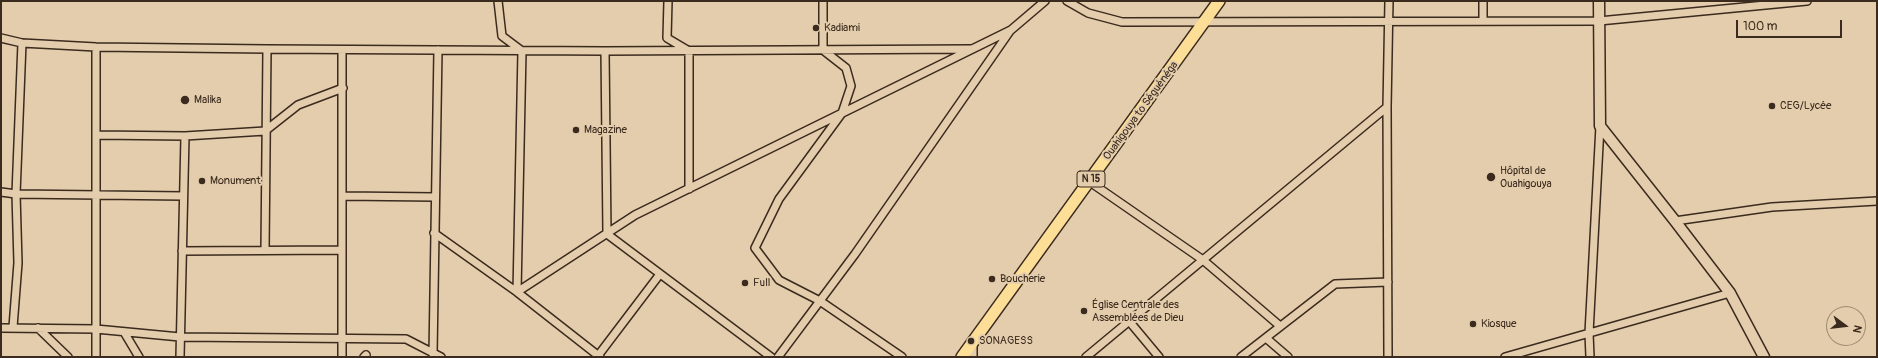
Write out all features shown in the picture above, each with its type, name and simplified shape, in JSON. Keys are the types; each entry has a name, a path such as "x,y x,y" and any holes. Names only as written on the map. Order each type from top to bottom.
{"main road":[{"name":"Ouahigouya to Séguénéga","path":"962,357 1220,1"},
{"path":"1599,1 1600,126 1730,293 1764,357"}],"street":[{"path":"498,1 502,36 522,51"},
{"path":"668,1 667,38 689,51"},
{"path":"823,1 823,50"},
{"path":"778,357 933,143 1011,30 1045,1"},
{"path":"1067,1 1088,13 1122,22 1483,20 1599,21 1808,1"},
{"path":"1388,357 1387,107 1389,1"},
{"path":"1483,1 1483,20"},
{"path":"517,292 635,215 1011,30"},
{"path":"1,38 22,43 96,47 342,50 605,52 971,49"},
{"path":"13,327 18,263 16,194 22,43"},
{"path":"96,47 96,357"},
{"path":"265,250 265,131 268,49"},
{"path":"342,50 344,88 342,357"},
{"path":"433,354 438,50"},
{"path":"823,50 846,68 851,86 842,113 780,199 755,248 779,280 820,301 902,357"},
{"path":"517,292 522,51"},
{"path":"689,51 689,189"},
{"path":"605,52 607,234"},
{"path":"97,135 185,136 265,131 298,105 344,88"},
{"path":"1086,357 1387,107"},
{"path":"1590,357 1589,333 1600,126"},
{"path":"180,357 185,136"},
{"path":"1090,182 1203,260 1280,326"},
{"path":"1,192 16,194 183,196"},
{"path":"342,196 435,197"},
{"path":"1675,221 1772,207 1877,201"},
{"path":"434,233 517,292 599,356 660,274"},
{"path":"607,234 771,357"},
{"path":"182,251 342,250"},
{"path":"1241,357 1336,284 1388,282"},
{"path":"1505,357 1730,293"},
{"path":"1129,321 1159,357"},
{"path":"1,328 96,329 180,337 342,340 406,339 441,357"},
{"path":"38,328 68,357"},
{"path":"124,332 139,357"},
{"path":"1266,338 1288,357"},
{"path":"973,342 973,357"}],"place":[{"name":"Kadiami","path":"816,28"},
{"name":"Malika","path":"185,100"},
{"name":"CEG/Lycée","path":"1772,106"},
{"name":"Magazine","path":"576,130"},
{"name":"Hôpital de Ouahigouya","path":"1491,177"},
{"name":"Monument","path":"202,181"},
{"name":"Boucherie","path":"992,279"},
{"name":"Full","path":"745,283"},
{"name":"Église Centrale des Assemblées de Dieu","path":"1084,311"},
{"name":"Kiosque","path":"1473,324"},
{"name":"SONAGESS","path":"971,341"}]}
